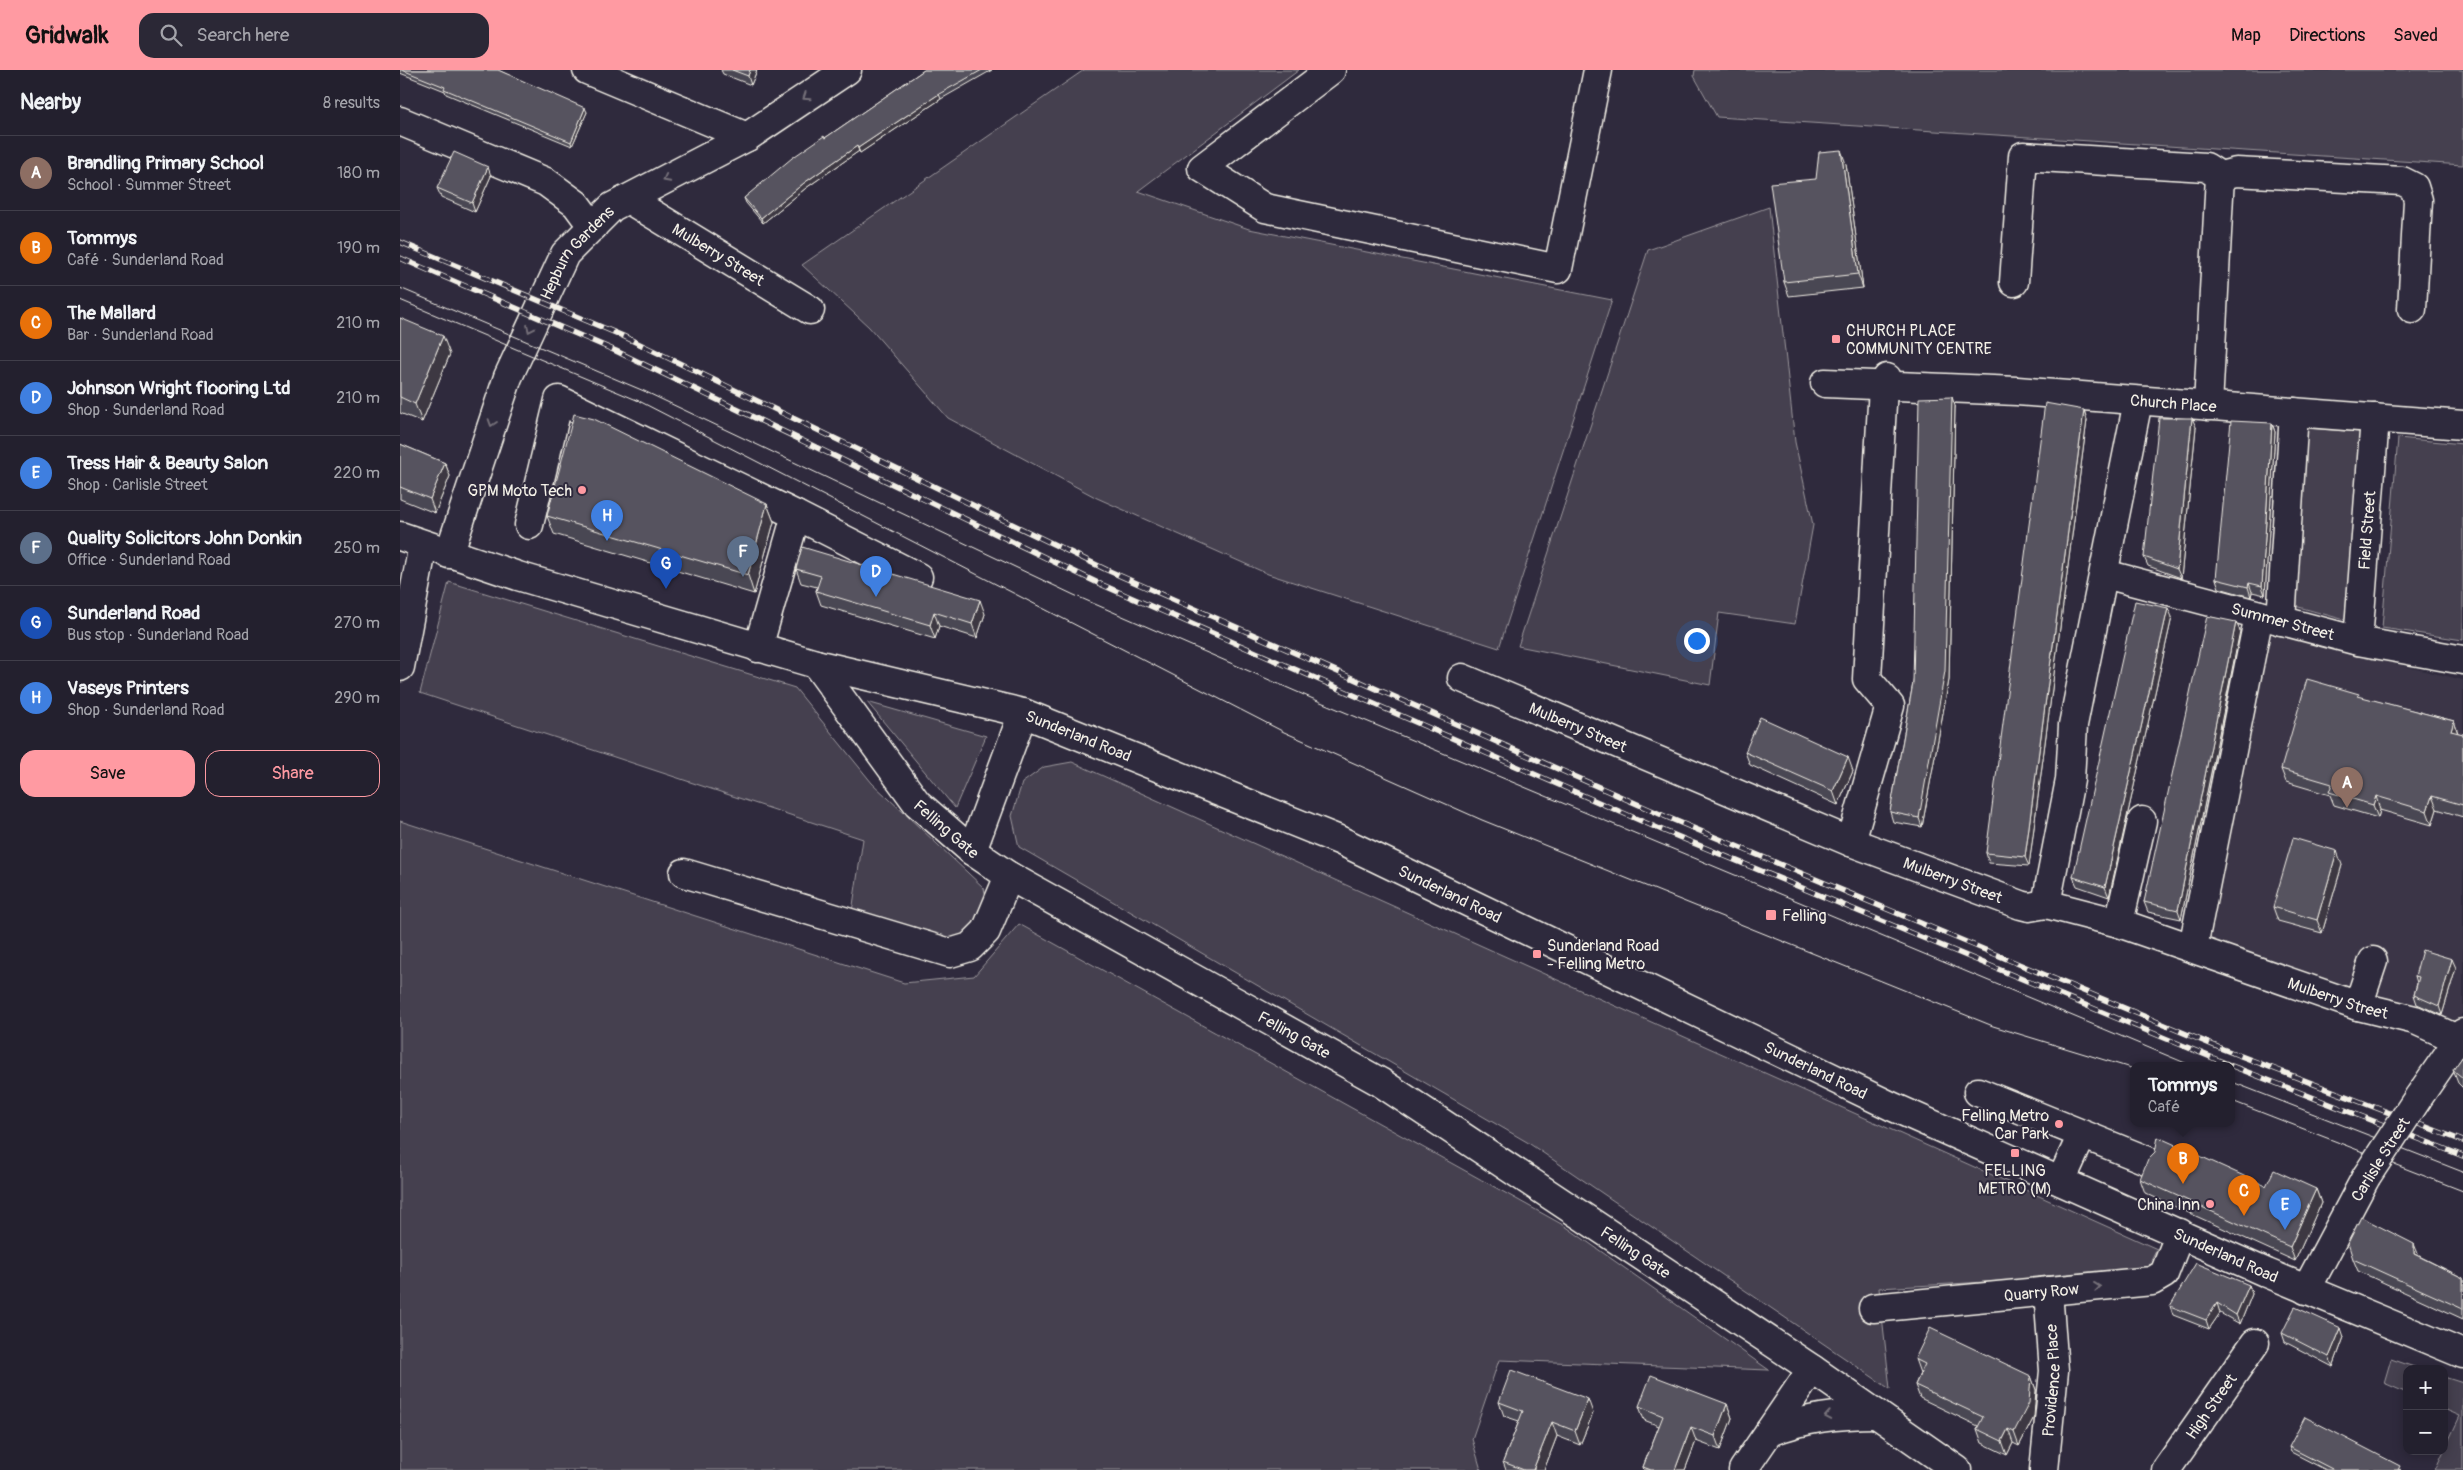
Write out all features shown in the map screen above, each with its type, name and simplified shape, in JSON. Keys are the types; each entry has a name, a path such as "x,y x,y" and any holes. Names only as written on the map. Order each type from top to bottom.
{"street":[{"path":"587,70 747,137"},
{"name":"Hepburn Gardens","path":"449,554 508,377 565,254 612,207 747,137 847,70"},
{"path":"1331,70 1202,168 1265,208 1558,269 1598,70"},
{"path":"400,121 546,182 576,204 593,226"},
{"path":"2014,282 2023,156 2206,167 2220,176 2236,172 2246,172 2402,181 2414,187 2418,200 2412,309"},
{"path":"2208,406 2220,176"},
{"name":"Mulberry Street","path":"628,199 810,310"},
{"path":"1851,842 1890,706 1867,679 1885,382"},
{"name":"Church Place","path":"1825,384 1885,382 2463,425"},
{"path":"529,524 559,400 796,515 918,577"},
{"path":"2046,904 2070,780 2073,725 2105,574 2138,401"},
{"path":"2193,947 2270,618 2294,412"},
{"name":"Field Street","path":"2358,641 2375,418"},
{"path":"758,648 796,515"},
{"path":"400,667 411,540"},
{"name":"Sunderland Road","path":"411,540 449,554 758,648 816,664 1023,712 1339,840 1891,1106 2306,1290 2463,1354"},
{"name":"Summer Street","path":"2105,574 2358,641 2463,660"},
{"name":"Felling Gate","path":"816,664 917,802 972,851 1009,876 1380,1082 1812,1369 1958,1470"},
{"name":"Mulberry Street","path":"1462,678 1851,842 2021,905 2029,907 2046,904 2119,923 2193,947 2358,1006 2416,1020 2460,1036"},
{"path":"972,851 1023,712"},
{"path":"2119,923 2142,821"},
{"path":"684,873 950,953 970,947 986,931 1009,876"},
{"path":"2358,1006 2373,961"},
{"name":"Carlisle Street","path":"2306,1290 2366,1177 2460,1036"},
{"path":"1978,1092 2146,1160"},
{"path":"2061,1181 2082,1135"},
{"name":"Quarry Row","path":"1873,1308 2152,1281 2164,1274 2180,1233"},
{"name":"Providence Place","path":"2044,1470 2054,1371 2048,1292"},
{"name":"High Street","path":"2166,1470 2255,1344"},
{"path":"1743,1470 1812,1369"},
{"path":"1769,1432 1801,1421 1838,1414 1877,1414"}],"shaded area":[{"path":"1084,70 1299,70 1138,191 1249,229 1612,300 1499,648 1268,574 1097,498 948,418 869,327 802,265"},
{"path":"1695,70 2463,70 2463,165 1717,117 1694,76"},
{"path":"1769,207 1795,442 1813,525 1795,624 1719,613 1710,685 1518,646 1648,250"},
{"path":"2304,428 2360,432 2345,620 2295,606"},
{"path":"2398,438 2463,444 2463,640 2382,628"},
{"path":"449,582 795,688 872,783 984,888 986,905 979,924 962,941 852,912 863,839 420,693"},
{"path":"2268,634 2463,680 2463,1012 2453,1025 2205,936"},
{"path":"867,702 986,736 955,808"},
{"path":"1072,762 2157,1249 2145,1273 1879,1288 1890,1389 1527,1142 1019,847 1012,816 1022,783 1044,767"},
{"path":"400,821 904,983 974,976 1019,924 1565,1226 1769,1370 1499,1360 1472,1439 1481,1470 400,1470"},
{"path":"2391,1359 2408,1365 2403,1365 2403,1391 2384,1383"},
{"path":"2448,1378 2463,1383 2463,1470 2435,1470 2442,1455 2448,1455 2448,1442 2460,1416 2448,1411"}],"building":[{"path":"402,70 498,70 585,108 571,142"},
{"path":"732,70 750,70 748,76"},
{"path":"924,70 982,70 939,94 858,148 857,146 804,183 761,218 744,198 792,158 824,136 825,138"},
{"path":"1841,150 1858,274 1784,282 1770,183 1816,179 1819,152"},
{"path":"454,152 488,167 472,203 437,188"},
{"path":"400,318 443,336 415,404 400,397"},
{"path":"1952,397 1945,671 1919,818 1890,812 1913,683 1919,398"},
{"path":"2045,403 2084,410 2025,857 1986,853"},
{"path":"574,414 594,419 767,504 748,575 547,516"},
{"path":"2159,418 2192,418 2177,569 2144,557"},
{"path":"2231,421 2272,423 2262,586 2249,583 2248,587 2216,579"},
{"path":"400,444 445,463 430,499 400,487"},
{"path":"802,547 980,600 972,624 934,612 930,625 816,591 821,576 796,569"},
{"path":"2135,601 2168,608 2105,887 2073,877"},
{"path":"2207,616 2236,622 2178,910 2144,902"},
{"path":"2307,679 2359,694 2358,696 2454,721 2451,731 2463,734 2463,805 2432,796 2427,811 2376,796 2373,805 2329,792 2332,784 2281,769"},
{"path":"1760,717 1848,757 1833,791 1745,752"},
{"path":"2293,838 2337,851 2317,920 2273,907"},
{"path":"2422,950 2452,959 2439,1006 2414,995 2419,977 2415,976"},
{"path":"2463,1056 2463,1078 2453,1070"},
{"path":"2158,1137 2266,1186 2274,1170 2316,1189 2290,1247 2140,1179 2148,1159 2155,1152"},
{"path":"2361,1217 2414,1244 2414,1254 2463,1278 2463,1309 2353,1259 2348,1243"},
{"path":"2196,1263 2249,1285 2236,1315 2217,1303 2206,1320 2170,1306"},
{"path":"2295,1307 2341,1328 2329,1357 2282,1333"},
{"path":"1930,1328 2031,1376 2029,1403 2014,1432 2008,1429 2002,1441 1977,1429 1983,1417 1915,1385 1925,1364 1915,1359"},
{"path":"1511,1370 1588,1399 1575,1431 1552,1422 1533,1470 1524,1470 1503,1462 1523,1411 1499,1402"},
{"path":"1651,1375 1727,1404 1715,1436 1691,1427 1675,1470 1651,1470 1643,1467 1663,1416 1639,1406"},
{"path":"2305,1417 2400,1466 2398,1470 2334,1470 2289,1447"}],"tram line":[{"path":"400,288 644,391 1074,595 1311,698 2183,1062"},
{"path":"400,300 639,401 1284,732 1482,820 1993,1026 2130,1068"},
{"path":"2235,1083 2463,1172"},
{"path":"2235,1102 2463,1191"}],"railway":[{"path":"400,242 623,336 1107,570 1669,818 2220,1048 2463,1141"},
{"path":"400,258 616,351 1098,583 1662,830 2223,1062"},
{"path":"2235,1067 2463,1156"}],"place":[{"name":"CHURCH PLACE COMMUNITY CENTRE","path":"1836,339"},
{"name":"GPM Moto Tech","path":"582,490"},
{"name":"Vaseys Printers","path":"607,541"},
{"name":"Quality Solicitors John Donkin","path":"743,577"},
{"name":"Sunderland Road","path":"666,589"},
{"name":"Johnson Wright flooring Ltd","path":"876,597"},
{"name":"Brandling Primary School","path":"2347,808"},
{"name":"Felling","path":"1771,915"},
{"name":"Sunderland Road - Felling Metro","path":"1537,954"},
{"name":"Felling Metro Car Park","path":"2059,1124"},
{"name":"FELLING METRO (M)","path":"2015,1153"},
{"name":"Tommys","path":"2183,1184"},
{"name":"China Inn","path":"2210,1204"},
{"name":"The Mallard","path":"2244,1216"},
{"name":"Tress Hair & Beauty Salon","path":"2285,1230"}]}
